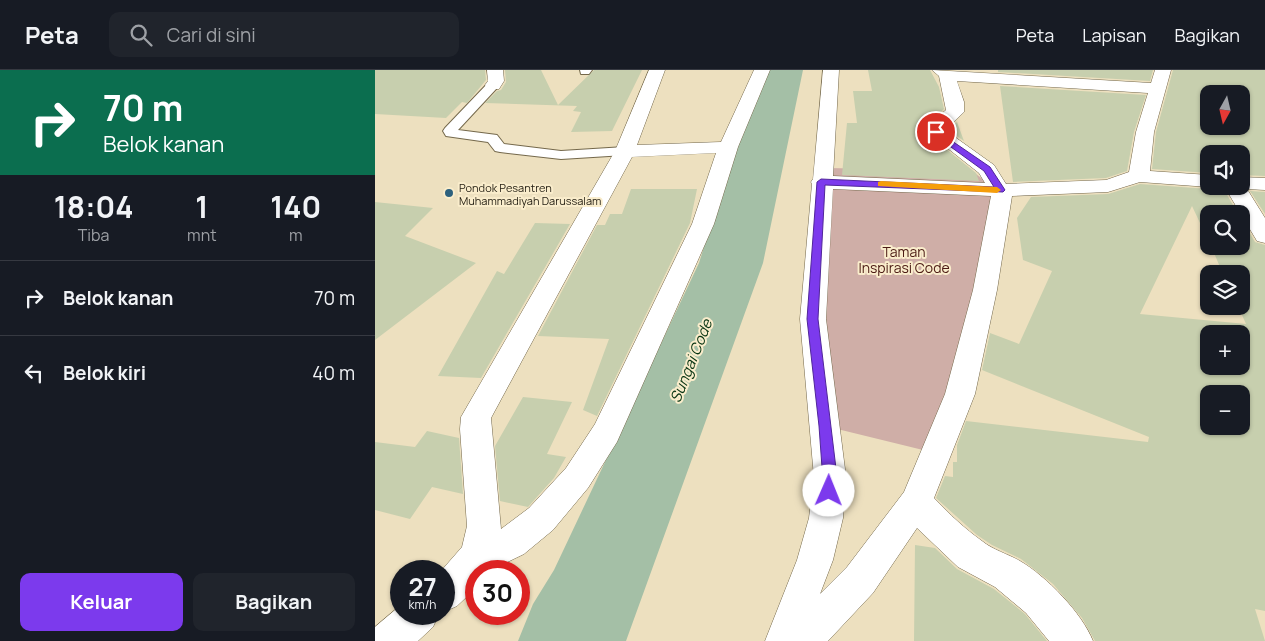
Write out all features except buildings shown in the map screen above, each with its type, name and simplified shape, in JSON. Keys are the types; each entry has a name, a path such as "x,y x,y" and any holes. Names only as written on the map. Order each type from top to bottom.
{"street":[{"path":"455,584 466,574 478,558 484,526 475,429 476,417 625,151 657,70"},
{"path":"478,558 512,542 541,519 577,478 606,433 703,224 728,147 762,70"},
{"path":"784,641 815,560 826,518 830,477 813,319 821,182 831,70"},
{"path":"1139,176 1145,132 1156,88 1163,70"},
{"path":"943,72 969,78 1156,88"},
{"path":"802,641 860,580 916,502 960,394 985,290 1002,200 1000,190 987,169 936,132 935,127 955,112 955,102 943,72"},
{"path":"625,151 728,147"},
{"path":"821,182 1000,190 1108,186 1139,176 1200,180"},
{"path":"1250,183 1265,184"},
{"path":"1240,195 1265,236"},
{"path":"916,502 939,528 971,555 1008,574 1039,600 1074,641"},
{"path":"388,641 407,625"}],"lane":[{"path":"494,77 450,131 451,134 492,138 500,148 540,154 625,151"}],"green space":[{"name":"Taman Inspirasi Code","path":"828,168 972,171 997,190 960,394 923,450 825,426 813,319"}],"waterway":[{"name":"Sungai Code","path":"570,641 590,606 731,263 781,70"}],"slow traffic":[{"path":"881,184 997,190"}],"place":[{"name":"Pondok Pesantren Muhammadiyah Darussalam","path":"449,193"}],"route":[{"path":"829,491 830,477 813,319 821,182 1000,190 987,169 936,132"}]}
